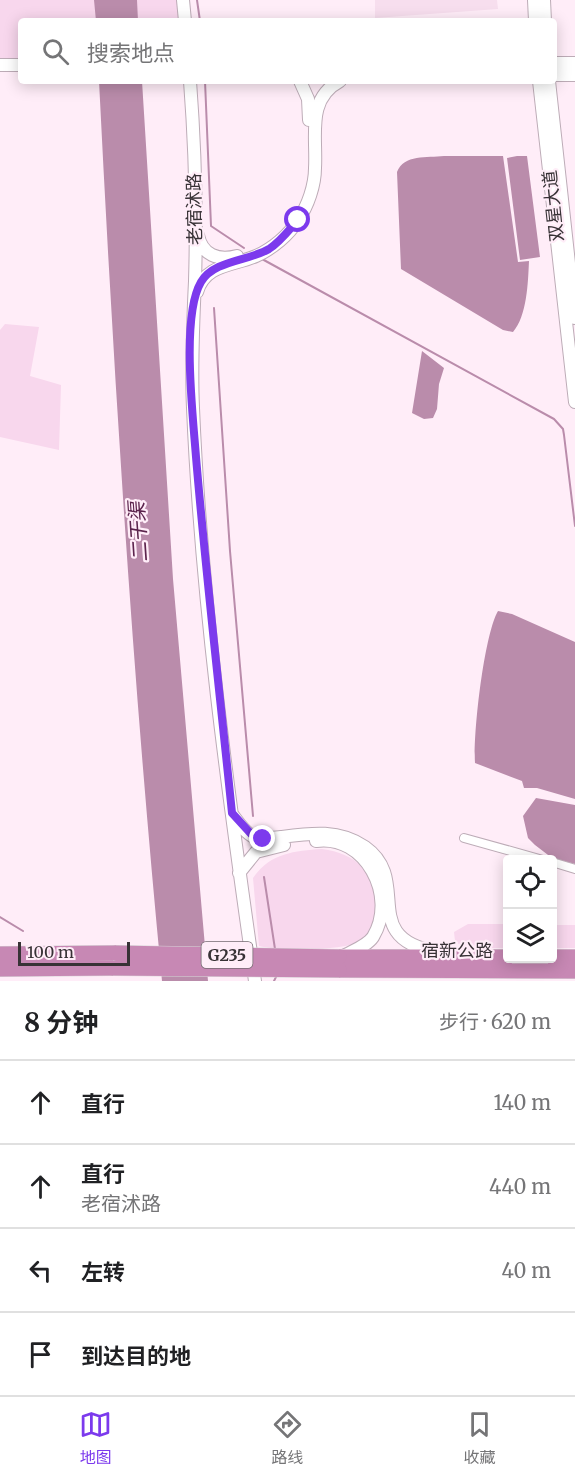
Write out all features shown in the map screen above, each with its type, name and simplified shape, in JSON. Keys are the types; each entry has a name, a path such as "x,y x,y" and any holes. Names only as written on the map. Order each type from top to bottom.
{"highway":[{"name":"G235","path":"0,954 114,961 340,961"},
{"name":"宿新公路","path":"340,961 462,956 503,957"},
{"path":"557,957 575,957"},
{"name":"G235","path":"0,969 114,961"},
{"name":"宿新公路","path":"340,961 575,971"}],"main road":[{"path":"183,0 185,18"},
{"path":"534,0 535,18"},
{"path":"544,0 545,18"},
{"path":"557,63 575,63"},
{"path":"0,65 18,65"},
{"path":"557,75 575,75"},
{"name":"老宿沭路","path":"190,84 195,225 195,281 192,317 193,411 204,553 232,813 255,981"},
{"path":"195,281 207,268 268,243 292,217 309,173 309,108 302,84"},
{"path":"192,317 200,284 204,277 214,270 255,256 270,248 298,220 308,200 315,171 315,111 323,93 336,84"},
{"name":"双星大道","path":"539,84 575,402"},
{"name":"双星大道","path":"549,84 575,318"},
{"path":"195,225 200,245 215,257 226,259"},
{"path":"232,813 248,832 263,839 309,833 335,833 352,838 370,851 383,868 387,881 390,915 399,938 417,949 462,956"},
{"path":"239,873 256,852 269,847 322,840 341,843 357,851 372,867 378,882 379,922 368,942 340,961"}],"street":[{"path":"464,838 525,855"},
{"path":"557,864 575,869"}],"shaded area":[{"path":"0,0 177,0 179,18 18,18 18,58 0,58"},
{"path":"375,0 497,0 498,9 375,18"},
{"path":"5,324 39,327 30,376 61,385 59,450 0,437 0,330"},
{"path":"322,849 355,861 369,876 375,898 374,921 370,934 360,942 333,948 283,949 259,946 253,878 275,858 292,852"},
{"path":"468,924 503,924 503,948 464,948 455,941 454,932"},
{"path":"557,925 575,925 575,948 557,948"}],"water":[{"path":"94,0 137,0 138,18 96,18"},
{"name":"二干渠","path":"99,84 142,84 173,579 208,981 162,981 125,531"},
{"path":"444,156 503,156 518,262 529,261 524,308 513,332 503,330 401,269 397,172 400,166 410,160"},
{"path":"527,156 540,257 520,260 507,158"},
{"path":"422,351 444,368 439,384 437,409 433,418 424,419 412,413"},
{"path":"498,611 512,614 575,642 575,799 537,788 524,788 522,781 475,763 476,730 484,662"},
{"path":"536,798 575,805 575,864 557,859 557,855 548,855 535,845 528,838 523,816"}],"waterway":[{"path":"197,0 200,18"},
{"path":"205,84 211,226 244,248"},
{"path":"262,259 554,419 563,429 575,526"},
{"path":"214,308 230,551 253,816"},
{"path":"264,877 275,949"},
{"path":"0,917 23,931"},
{"path":"274,981 277,975"}],"route":[{"path":"263,839 243,829 232,813 206,577 193,411 192,317 200,284 204,277 227,264 255,256 270,248 298,220"}]}
